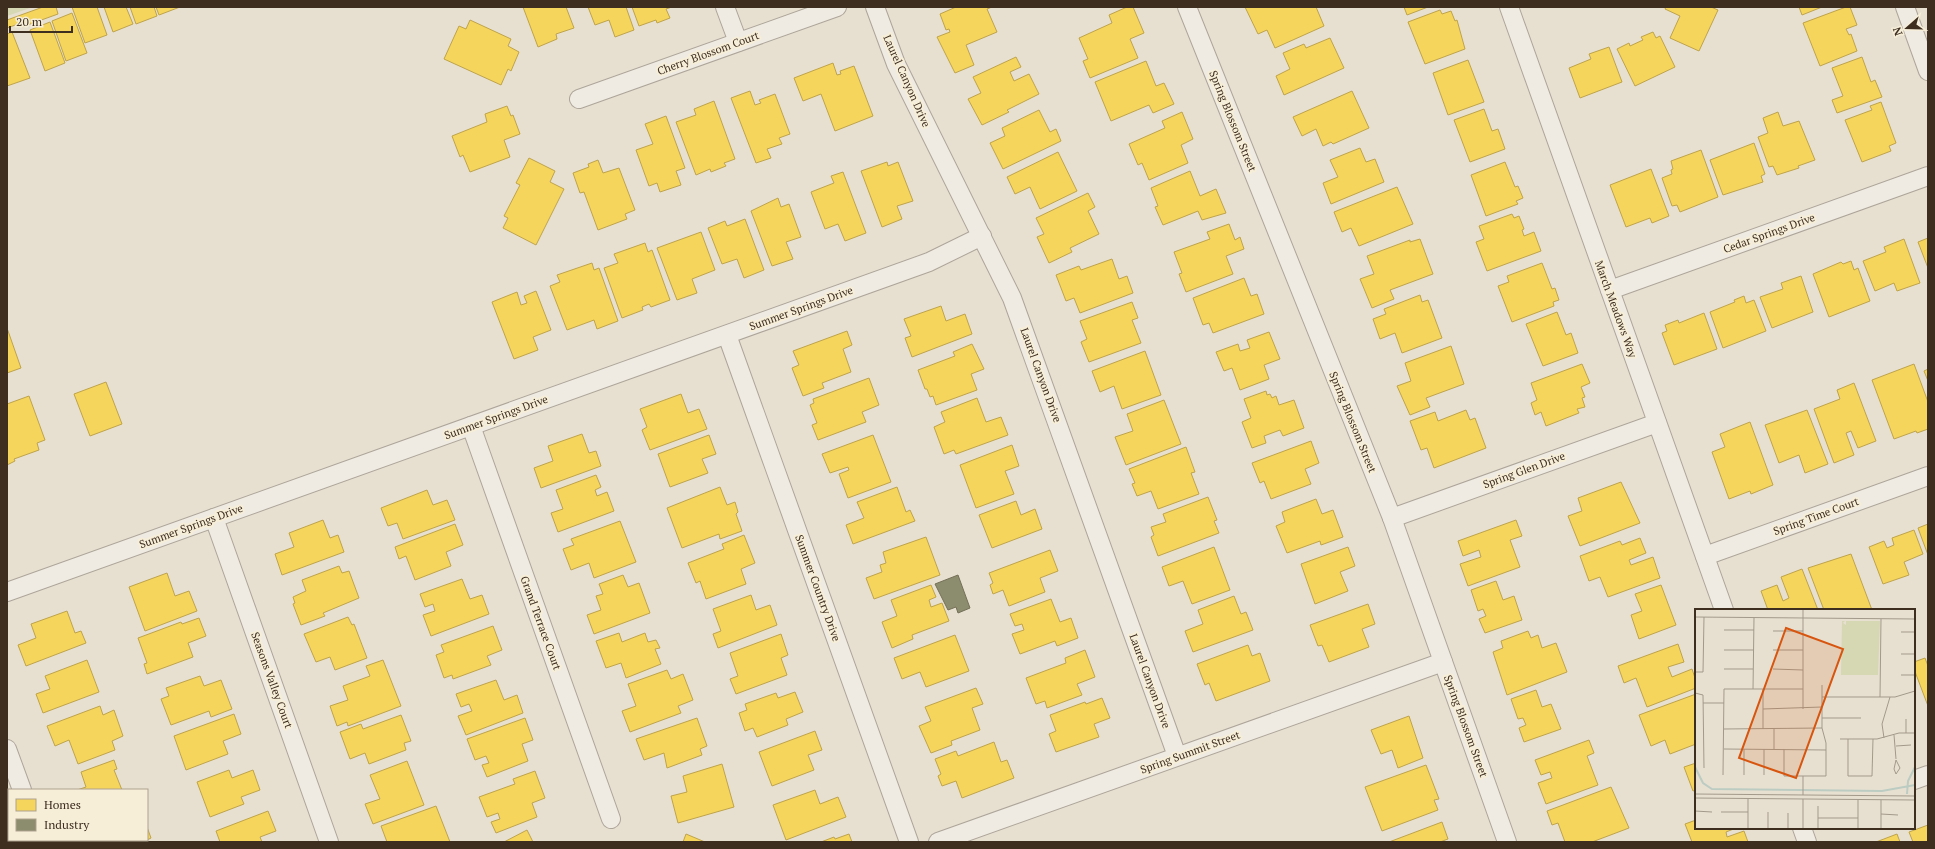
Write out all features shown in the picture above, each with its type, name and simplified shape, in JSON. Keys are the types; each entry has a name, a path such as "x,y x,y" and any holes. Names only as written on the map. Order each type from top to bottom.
{"street":[{"path":"725,7 738,42"},
{"name":"Cherry Blossom Court","path":"578,99 837,7"},
{"name":"Laurel Canyon Drive","path":"875,7 896,64 982,236 1012,298 1025,329 1177,756"},
{"name":"Spring Blossom Street","path":"1187,7 1392,518 1507,842"},
{"path":"1905,7 1928,71"},
{"name":"March Meadows Way","path":"1513,8 1610,290 1724,609"},
{"name":"Cedar Springs Drive","path":"1610,290 1928,176"},
{"name":"Summer Springs Drive","path":"7,592 929,262 982,236"},
{"name":"Summer Country Drive","path":"728,335 909,842"},
{"name":"Spring Glen Drive","path":"1392,518 1657,423"},
{"name":"Grand Terrace Court","path":"471,426 611,819"},
{"name":"Spring Time Court","path":"1705,556 1928,476"},
{"name":"Seasons Valley Court","path":"214,518 329,842"},
{"name":"Spring Summit Street","path":"938,842 1443,662"},
{"path":"7,749 22,789"},
{"path":"1915,780 1928,776"},
{"path":"1802,829 1807,842"}],"green space":[{"path":"7,7 33,7 7,16"}],"building: Homes":[{"path":"43,7 56,7 58,14 22,27 21,23 7,28 7,20"},
{"path":"72,7 97,7 107,35 85,43"},
{"path":"104,7 126,7 133,24 113,32"},
{"path":"130,7 154,7 157,16 136,24"},
{"path":"156,7 180,7 159,15"},
{"path":"523,7 566,7 574,28 556,34 557,39 538,47"},
{"path":"588,7 626,7 634,30 615,37 609,20 595,25"},
{"path":"632,7 672,7 666,9 670,18 657,23 656,20 639,26"},
{"path":"956,7 992,7 987,9 997,32 966,45 974,65 955,73 937,37 950,32 949,29 946,30 940,14"},
{"path":"1127,7 1133,7 1144,33 1130,39 1138,58 1090,78 1083,61 1088,59 1079,38 1112,23 1109,15"},
{"path":"1245,7 1316,7 1324,26 1275,48 1267,30 1258,34"},
{"path":"1404,7 1428,7 1407,15"},
{"path":"1666,7 1711,7 1718,10 1699,51 1670,38 1680,16 1665,9"},
{"path":"1799,7 1822,7 1802,15"},
{"path":"1846,7 1850,7 1857,25 1846,29 1849,35 1851,34 1857,51 1820,66 1803,23"},
{"path":"1440,10 1442,14 1451,11 1455,21 1457,20 1465,49 1425,64 1408,22"},
{"path":"72,13 87,53 66,61 52,21"},
{"path":"470,20 511,39 508,46 519,52 511,71 508,69 501,85 444,59 459,26 466,29"},
{"path":"50,22 65,63 45,71 30,30"},
{"path":"12,32 30,78 7,86 7,34"},
{"path":"1653,32 1656,38 1660,36 1675,67 1635,86 1617,49 1629,43 1630,46 1643,40 1641,37"},
{"path":"1330,38 1344,68 1284,95 1276,76 1290,69 1283,53 1304,44 1306,48"},
{"path":"1609,47 1622,82 1580,98 1569,68 1591,59 1589,54"},
{"path":"1016,57 1021,67 1010,72 1014,81 1029,74 1039,94 1007,110 1009,112 982,125 968,99 981,93 973,77"},
{"path":"1862,57 1871,82 1875,80 1882,97 1837,113 1832,100 1843,96 1832,68"},
{"path":"1468,60 1484,102 1448,115 1433,73"},
{"path":"1146,61 1156,86 1164,83 1174,104 1153,113 1149,105 1111,121 1095,82"},
{"path":"833,63 837,75 841,74 840,71 854,66 873,116 835,131 821,94 803,101 794,78"},
{"path":"750,91 755,105 761,103 759,100 775,94 790,134 779,138 782,144 767,149 771,158 756,163 731,98"},
{"path":"1352,91 1369,128 1333,144 1331,142 1323,146 1316,129 1302,136 1293,117"},
{"path":"714,101 735,159 724,163 726,166 711,172 710,169 696,175 676,122 696,115 694,109"},
{"path":"1881,102 1896,143 1889,146 1891,151 1862,162 1845,120 1872,110 1870,106"},
{"path":"507,106 511,116 513,115 520,134 504,140 510,157 470,172 463,155 460,157 452,136 487,122 485,114"},
{"path":"1484,109 1492,131 1498,129 1505,149 1470,162 1454,120"},
{"path":"1039,110 1050,132 1056,129 1061,141 1003,169 990,143 1005,136 1002,128"},
{"path":"1182,112 1193,139 1181,145 1188,163 1149,180 1142,163 1138,165 1129,144 1165,128 1162,121"},
{"path":"1778,112 1783,126 1799,121 1815,160 1798,166 1799,168 1777,175 1773,166 1769,167 1758,137 1768,133 1763,118"},
{"path":"666,116 685,168 676,171 681,185 660,192 657,183 649,186 636,150 653,144 645,124"},
{"path":"1754,143 1765,174 1761,176 1763,182 1723,195 1710,160"},
{"path":"1360,148 1366,162 1375,159 1384,182 1331,204 1323,183 1338,177 1330,160"},
{"path":"1701,150 1718,197 1680,212 1677,205 1672,206 1662,178 1672,174 1671,170 1673,169 1671,161"},
{"path":"1058,152 1077,191 1040,209 1030,187 1015,194 1007,177"},
{"path":"529,158 555,171 550,182 564,189 536,245 503,228 508,218 504,216 520,185 516,183"},
{"path":"598,160 603,173 619,168 635,210 625,214 627,219 598,230 584,192 580,193 573,173 589,167 588,164"},
{"path":"887,162 888,166 898,162 913,201 897,206 902,219 882,227 861,171"},
{"path":"1505,162 1515,187 1518,186 1523,198 1516,201 1518,204 1486,216 1471,175"},
{"path":"1651,169 1669,216 1652,223 1650,218 1626,227 1610,185"},
{"path":"1190,171 1200,196 1216,189 1226,213 1202,220 1198,211 1163,225 1155,207 1158,206 1151,188"},
{"path":"843,172 866,233 845,241 838,224 825,229 811,192 834,183 831,176"},
{"path":"1397,187 1413,224 1359,246 1351,228 1342,232 1334,212"},
{"path":"1088,193 1095,207 1088,211 1099,234 1070,248 1072,252 1049,263 1037,237 1044,234 1036,218"},
{"path":"778,198 781,207 789,204 801,237 786,242 793,259 772,266 751,211"},
{"path":"1512,214 1514,218 1519,216 1524,229 1522,230 1524,236 1534,232 1541,251 1487,271 1476,242 1484,239 1479,226"},
{"path":"745,219 764,270 744,278 737,259 722,264 708,228 725,221 727,226"},
{"path":"1229,224 1235,240 1240,237 1244,249 1226,256 1233,274 1186,292 1179,274 1182,273 1174,252 1210,239 1207,232"},
{"path":"701,232 715,270 692,279 697,293 677,300 657,248"},
{"path":"1928,238 1928,268 1918,242"},
{"path":"1420,239 1433,274 1390,290 1394,299 1372,308 1360,279 1374,274 1367,256 1410,240 1410,242"},
{"path":"1904,239 1920,283 1897,291 1894,283 1875,291 1863,261 1886,252 1884,247"},
{"path":"645,243 648,252 652,250 670,300 651,307 649,304 642,307 643,310 622,318 604,268 618,263 614,254"},
{"path":"1112,259 1119,279 1127,276 1133,293 1080,313 1074,298 1066,301 1056,275 1079,266 1081,270"},
{"path":"1851,261 1854,270 1858,268 1870,301 1829,317 1813,274 1841,262 1843,264"},
{"path":"592,263 594,270 599,268 618,321 597,329 594,320 567,330 550,286 560,282 557,275"},
{"path":"1542,263 1552,289 1555,288 1559,300 1553,302 1554,306 1512,322 1498,286 1509,282 1507,276"},
{"path":"1801,276 1813,312 1772,328 1760,297 1783,289 1781,283"},
{"path":"1244,278 1251,296 1257,294 1264,314 1213,333 1209,323 1203,325 1193,298"},
{"path":"536,291 551,330 533,337 538,350 514,359 492,302 517,292 521,305 527,303 524,296"},
{"path":"1420,295 1422,302 1428,300 1442,338 1402,353 1395,333 1380,339 1373,319 1386,314 1384,309"},
{"path":"1744,296 1746,303 1754,300 1766,331 1723,348 1710,312 1735,302 1734,300"},
{"path":"1132,302 1138,318 1132,320 1141,343 1089,362 1081,342 1087,339 1080,321"},
{"path":"941,306 946,321 965,314 972,334 912,357 905,338 911,336 904,319"},
{"path":"1557,312 1566,335 1571,333 1578,353 1543,366 1526,324"},
{"path":"1704,313 1717,349 1674,365 1662,333 1667,331 1665,325 1678,320 1679,323"},
{"path":"7,328 21,368 7,373"},
{"path":"847,331 852,345 843,349 851,372 822,383 824,388 803,396 792,368 799,365 793,351"},
{"path":"1269,332 1280,359 1264,365 1269,379 1240,390 1232,368 1224,371 1216,352 1238,344 1240,351 1250,348 1247,340"},
{"path":"972,344 984,369 971,374 977,390 936,405 933,396 930,397 927,389 925,389 918,370 955,356 953,352"},
{"path":"1451,346 1464,384 1426,398 1430,407 1410,415 1397,386 1411,381 1405,363"},
{"path":"1145,351 1161,395 1122,409 1114,386 1100,392 1092,371"},
{"path":"1582,364 1590,383 1581,387 1585,397 1582,398 1585,407 1577,409 1579,413 1546,426 1541,412 1535,415 1531,403 1537,400 1531,383"},
{"path":"1914,364 1928,402 1928,429 1917,433 1916,431 1894,439 1872,380"},
{"path":"1928,369 1928,381 1924,371"},
{"path":"869,378 879,405 862,412 866,422 818,440 812,425 817,423 810,405 814,403 813,399"},
{"path":"106,382 122,424 90,436 74,394"},
{"path":"1854,383 1876,441 1858,448 1851,431 1846,433 1854,455 1834,463 1814,409 1840,399 1837,390"},
{"path":"1266,391 1267,395 1270,394 1272,398 1276,396 1279,405 1294,400 1304,428 1283,436 1280,430 1264,436 1266,443 1252,448 1242,422 1251,418 1244,399"},
{"path":"681,394 688,413 699,409 707,429 650,450 642,430 647,427 640,409"},
{"path":"29,396 45,440 37,443 39,450 14,459 15,461 7,465 7,404"},
{"path":"977,398 986,422 1001,417 1008,435 956,454 954,450 944,454 934,427 945,422 941,412"},
{"path":"1164,400 1181,444 1126,465 1115,437 1133,431 1127,414"},
{"path":"1466,410 1470,420 1475,418 1486,448 1434,468 1427,448 1421,450 1410,421 1435,412 1438,421"},
{"path":"1807,410 1828,464 1805,473 1799,455 1779,463 1765,425"},
{"path":"1750,422 1773,485 1751,494 1750,491 1729,499 1712,452 1725,447 1720,434"},
{"path":"582,434 589,453 596,451 601,466 541,488 534,468 553,461 548,446"},
{"path":"709,435 716,454 702,459 708,473 670,487 658,454"},
{"path":"873,435 891,482 848,498 839,474 849,470 848,467 830,473 822,454"},
{"path":"1311,441 1319,463 1305,469 1311,484 1271,499 1264,481 1260,483 1252,463"},
{"path":"1012,445 1019,466 1005,471 1014,494 976,508 960,465"},
{"path":"1186,447 1195,472 1191,473 1199,494 1158,509 1151,491 1137,496 1132,484 1135,483 1129,469"},
{"path":"596,475 601,487 595,490 597,496 607,492 614,511 558,532 551,513 563,509 556,490"},
{"path":"1621,482 1640,523 1580,546 1568,516 1582,511 1578,498"},
{"path":"720,487 727,505 735,502 738,512 736,514 742,531 720,539 719,534 682,548 667,508"},
{"path":"897,487 906,512 910,510 915,521 853,544 846,525 864,518 857,502"},
{"path":"427,490 433,505 447,500 455,520 403,539 397,523 388,526 381,508"},
{"path":"1208,497 1217,520 1214,521 1219,533 1158,556 1151,537 1154,535 1151,527 1166,522 1163,514"},
{"path":"1316,499 1322,514 1333,510 1343,537 1321,545 1320,541 1287,553 1276,526 1285,522 1282,512"},
{"path":"1016,501 1021,515 1035,509 1042,529 992,548 979,515"},
{"path":"323,520 330,538 338,535 344,552 282,575 275,554 294,547 289,533"},
{"path":"1516,520 1522,536 1510,540 1520,567 1468,586 1460,564 1481,557 1479,550 1463,556 1458,541"},
{"path":"620,521 636,562 594,578 589,563 571,570 563,549 574,545 571,539"},
{"path":"455,524 463,545 446,552 451,566 415,580 406,556 399,559 395,547"},
{"path":"1928,524 1928,555 1918,528"},
{"path":"1914,530 1923,554 1904,562 1909,575 1883,584 1869,547 1884,541 1887,548 1894,545 1892,538"},
{"path":"744,535 755,563 741,569 746,584 706,599 700,581 696,583 688,563 724,549 722,544"},
{"path":"926,537 940,575 874,599 866,578 882,572 880,565 886,563 883,552"},
{"path":"1640,538 1646,553 1629,560 1631,565 1653,557 1660,578 1608,597 1600,577 1589,581 1580,556 1620,541 1622,545"},
{"path":"1214,547 1230,590 1192,604 1183,581 1169,586 1162,567"},
{"path":"1348,547 1355,566 1340,572 1348,591 1315,604 1301,564"},
{"path":"1050,550 1058,571 1040,578 1045,592 1009,606 1003,590 993,594 990,585 993,583 989,573"},
{"path":"1851,554 1872,609 1824,609 1808,568"},
{"path":"339,566 342,573 349,571 359,598 323,613 325,616 301,625 293,604 295,603 293,597 306,591 302,580"},
{"path":"1802,569 1818,609 1768,609 1761,591 1777,585 1783,601 1789,598 1781,577"},
{"path":"167,573 175,596 189,591 197,611 145,631 129,587"},
{"path":"623,575 628,587 639,583 650,613 594,634 587,615 601,610 596,596 603,594 599,584"},
{"path":"462,579 470,599 482,595 489,614 431,636 423,615 435,611 433,604 425,607 420,594"},
{"path":"1496,581 1503,600 1514,596 1522,620 1485,633 1479,619 1486,616 1483,609 1478,611 1471,590"},
{"path":"931,585 936,597 929,600 931,607 942,603 949,621 912,635 913,639 892,648 882,622 897,616 891,600"},
{"path":"1661,585 1676,625 1639,639 1631,615 1642,611 1635,594"},
{"path":"751,595 756,610 770,605 777,625 718,648 713,634 721,631 713,609"},
{"path":"1234,596 1241,614 1246,612 1253,630 1193,652 1185,631 1203,624 1198,610"},
{"path":"1051,599 1060,622 1071,618 1078,638 1057,646 1055,641 1020,654 1012,634 1024,630 1022,624 1015,626 1010,614"},
{"path":"1368,604 1375,624 1362,629 1369,647 1329,662 1322,645 1318,646 1310,625"},
{"path":"67,611 75,633 81,631 86,643 26,666 18,645 36,638 31,624"},
{"path":"348,617 352,625 354,624 367,658 335,670 330,657 316,662 304,634"},
{"path":"199,618 206,636 188,643 193,657 147,674 144,664 147,663 138,638 181,622 182,624"},
{"path":"493,626 502,650 487,656 491,665 453,679 452,675 444,678 436,655 444,652 441,645"},
{"path":"1528,631 1531,638 1538,635 1542,648 1556,643 1567,672 1507,695 1493,652 1503,648 1501,641"},
{"path":"619,633 622,642 645,633 648,642 656,640 660,648 655,649 661,664 626,678 621,663 606,668 596,641"},
{"path":"781,634 788,655 781,658 787,675 736,694 730,679 738,676 730,653"},
{"path":"955,635 969,671 926,687 920,672 902,679 894,658"},
{"path":"1678,644 1684,662 1668,667 1672,677 1692,669 1695,678 1695,688 1647,707 1636,678 1624,683 1618,666"},
{"path":"1248,645 1252,656 1260,653 1270,681 1216,701 1209,683 1205,685 1197,664"},
{"path":"1085,650 1095,677 1077,684 1082,695 1047,708 1045,701 1036,704 1026,678 1066,663 1065,658"},
{"path":"1925,658 1928,666 1928,706 1915,672 1915,662"},
{"path":"87,660 99,692 43,713 36,694 50,689 45,676"},
{"path":"383,660 401,706 348,726 347,722 337,726 330,706 348,700 343,686 370,676 366,666"},
{"path":"667,670 671,679 683,674 693,700 678,706 681,713 630,732 622,711 636,706 628,684"},
{"path":"200,676 204,686 221,680 232,709 211,717 209,711 171,725 161,699 169,696 166,688"},
{"path":"496,680 504,700 517,695 523,713 466,735 458,716 472,711 469,704 461,707 456,694"},
{"path":"976,688 983,704 972,708 980,730 951,741 952,745 931,753 919,726 931,721 925,707"},
{"path":"1536,690 1542,707 1551,704 1561,729 1524,742 1519,728 1526,725 1523,718 1518,719 1511,699"},
{"path":"795,692 803,712 786,719 788,725 757,737 753,728 745,731 739,713 747,710 745,704 776,693 778,698"},
{"path":"1695,694 1695,744 1670,754 1665,740 1651,746 1639,715"},
{"path":"1102,698 1110,718 1094,724 1099,737 1056,752 1049,734 1056,731 1050,715 1085,702 1086,704"},
{"path":"100,706 103,715 114,710 123,736 112,741 115,750 78,764 69,740 55,746 47,726"},
{"path":"234,714 241,734 223,741 228,754 186,770 174,736"},
{"path":"401,715 411,741 404,743 406,750 369,764 365,753 350,759 340,732 361,724 363,729"},
{"path":"1409,716 1423,758 1398,768 1392,750 1381,754 1371,730"},
{"path":"525,718 533,740 522,744 528,761 487,777 482,765 489,763 486,756 475,760 467,739"},
{"path":"697,718 707,746 700,749 702,755 667,768 664,753 644,760 636,739"},
{"path":"815,731 822,750 808,755 814,770 772,786 759,752"},
{"path":"1589,740 1594,753 1587,756 1598,785 1546,804 1538,783 1552,778 1550,772 1541,775 1535,760"},
{"path":"994,742 1001,762 1007,760 1014,778 962,798 956,781 942,786 938,776 941,774 935,759 956,751 958,756"},
{"path":"114,760 117,769 114,770 122,789 80,789 86,787 81,772"},
{"path":"407,761 424,805 373,824 365,804 380,799 370,775"},
{"path":"1695,763 1695,790 1693,791 1684,767"},
{"path":"722,764 734,807 678,823 671,796 687,792 683,776"},
{"path":"1426,765 1439,799 1434,800 1438,810 1382,831 1365,787"},
{"path":"229,770 232,778 253,770 260,790 241,797 244,804 210,817 197,782"},
{"path":"535,771 545,798 532,803 537,817 496,833 491,822 500,819 498,813 487,817 479,797 515,784 513,779"},
{"path":"1611,787 1629,828 1592,842 1565,842 1558,823 1552,825 1547,811"},
{"path":"815,790 820,804 838,797 846,817 786,840 773,805"},
{"path":"436,806 450,842 387,842 381,826"},
{"path":"268,811 276,831 260,837 262,842 220,842 216,831"},
{"path":"1695,820 1695,829 1734,829 1726,832 1727,837 1744,831 1748,842 1692,842 1685,824"},
{"path":"1442,822 1448,839 1440,842 1389,842"},
{"path":"1928,825 1928,842 1913,842 1909,832"},
{"path":"148,830 151,838 148,840"},
{"path":"527,830 533,842 504,842"},
{"path":"686,834 705,842 683,842"},
{"path":"849,834 852,842 821,842 834,837 835,839"},
{"path":"1897,834 1900,842 1876,842"},
{"path":"108,841 144,841 142,842"}],"building: Industry":[{"path":"958,575 970,608 958,613 956,607 948,610 935,584"}]}
